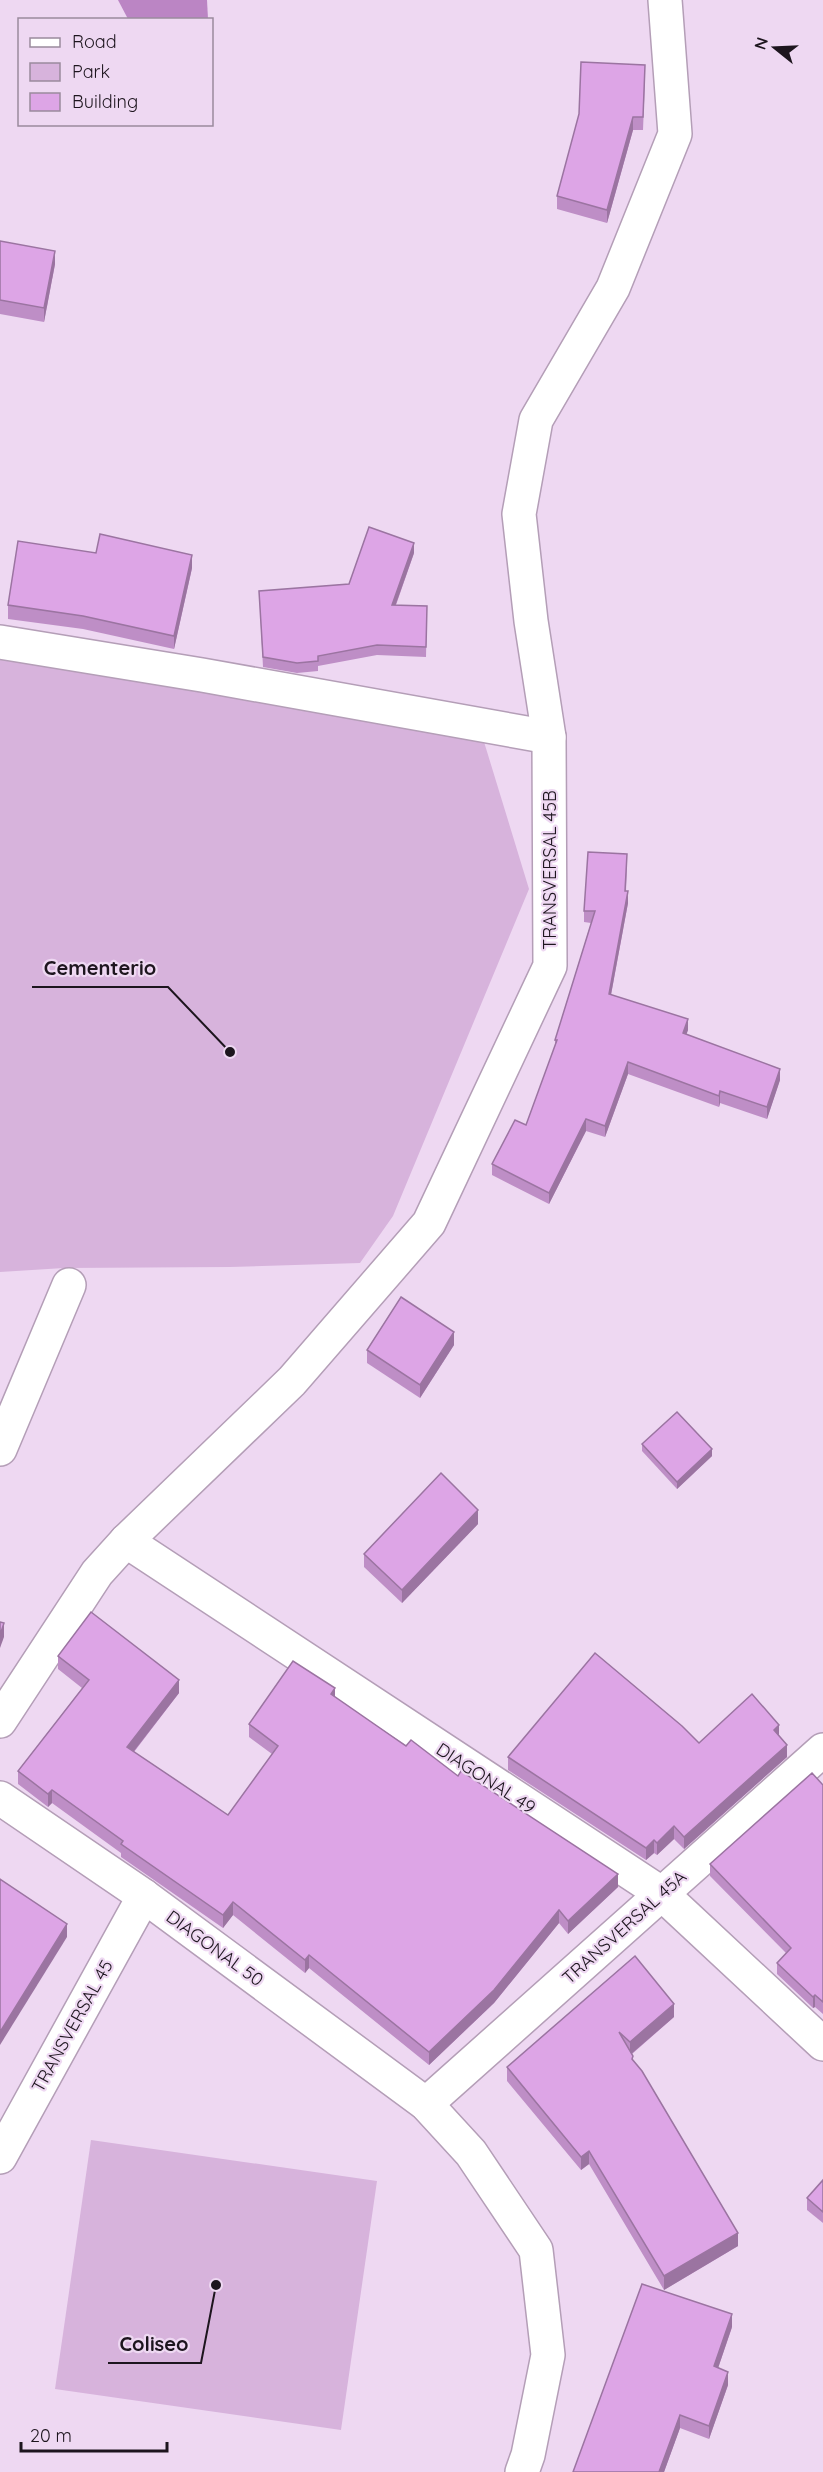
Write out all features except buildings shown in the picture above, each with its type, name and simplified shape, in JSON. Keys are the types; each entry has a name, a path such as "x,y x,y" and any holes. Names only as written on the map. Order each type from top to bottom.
{"street":[{"name":"TRANSVERSAL 45B","path":"0,1721 97,1573 126,1540 292,1381 429,1223 550,966 549,737 531,621 519,514 536,420 614,288 675,134 665,0"},
{"path":"0,642 202,675 549,737"},
{"path":"0,1449 69,1285"},
{"name":"DIAGONAL 49","path":"126,1540 661,1893 823,2044"},
{"name":"TRANSVERSAL 45A","path":"426,2104 823,1750"},
{"name":"DIAGONAL 50","path":"0,1798 144,1896 426,2104"},
{"name":"TRANSVERSAL 45","path":"0,2157 144,1896"},
{"path":"426,2104 471,2153 536,2250 549,2355 528,2455 522,2472"}],"green space":[{"path":"0,653 481,732 529,889 393,1216 360,1263 230,1267 64,1268 0,1272"},
{"path":"91,2140 377,2181 341,2430 55,2389"}],"shaded area":[{"path":"118,0 207,0 208,18 127,18"}],"place":[{"name":"Cementerio","path":"230,1052"},
{"name":"Coliseo","path":"216,2285"}]}
